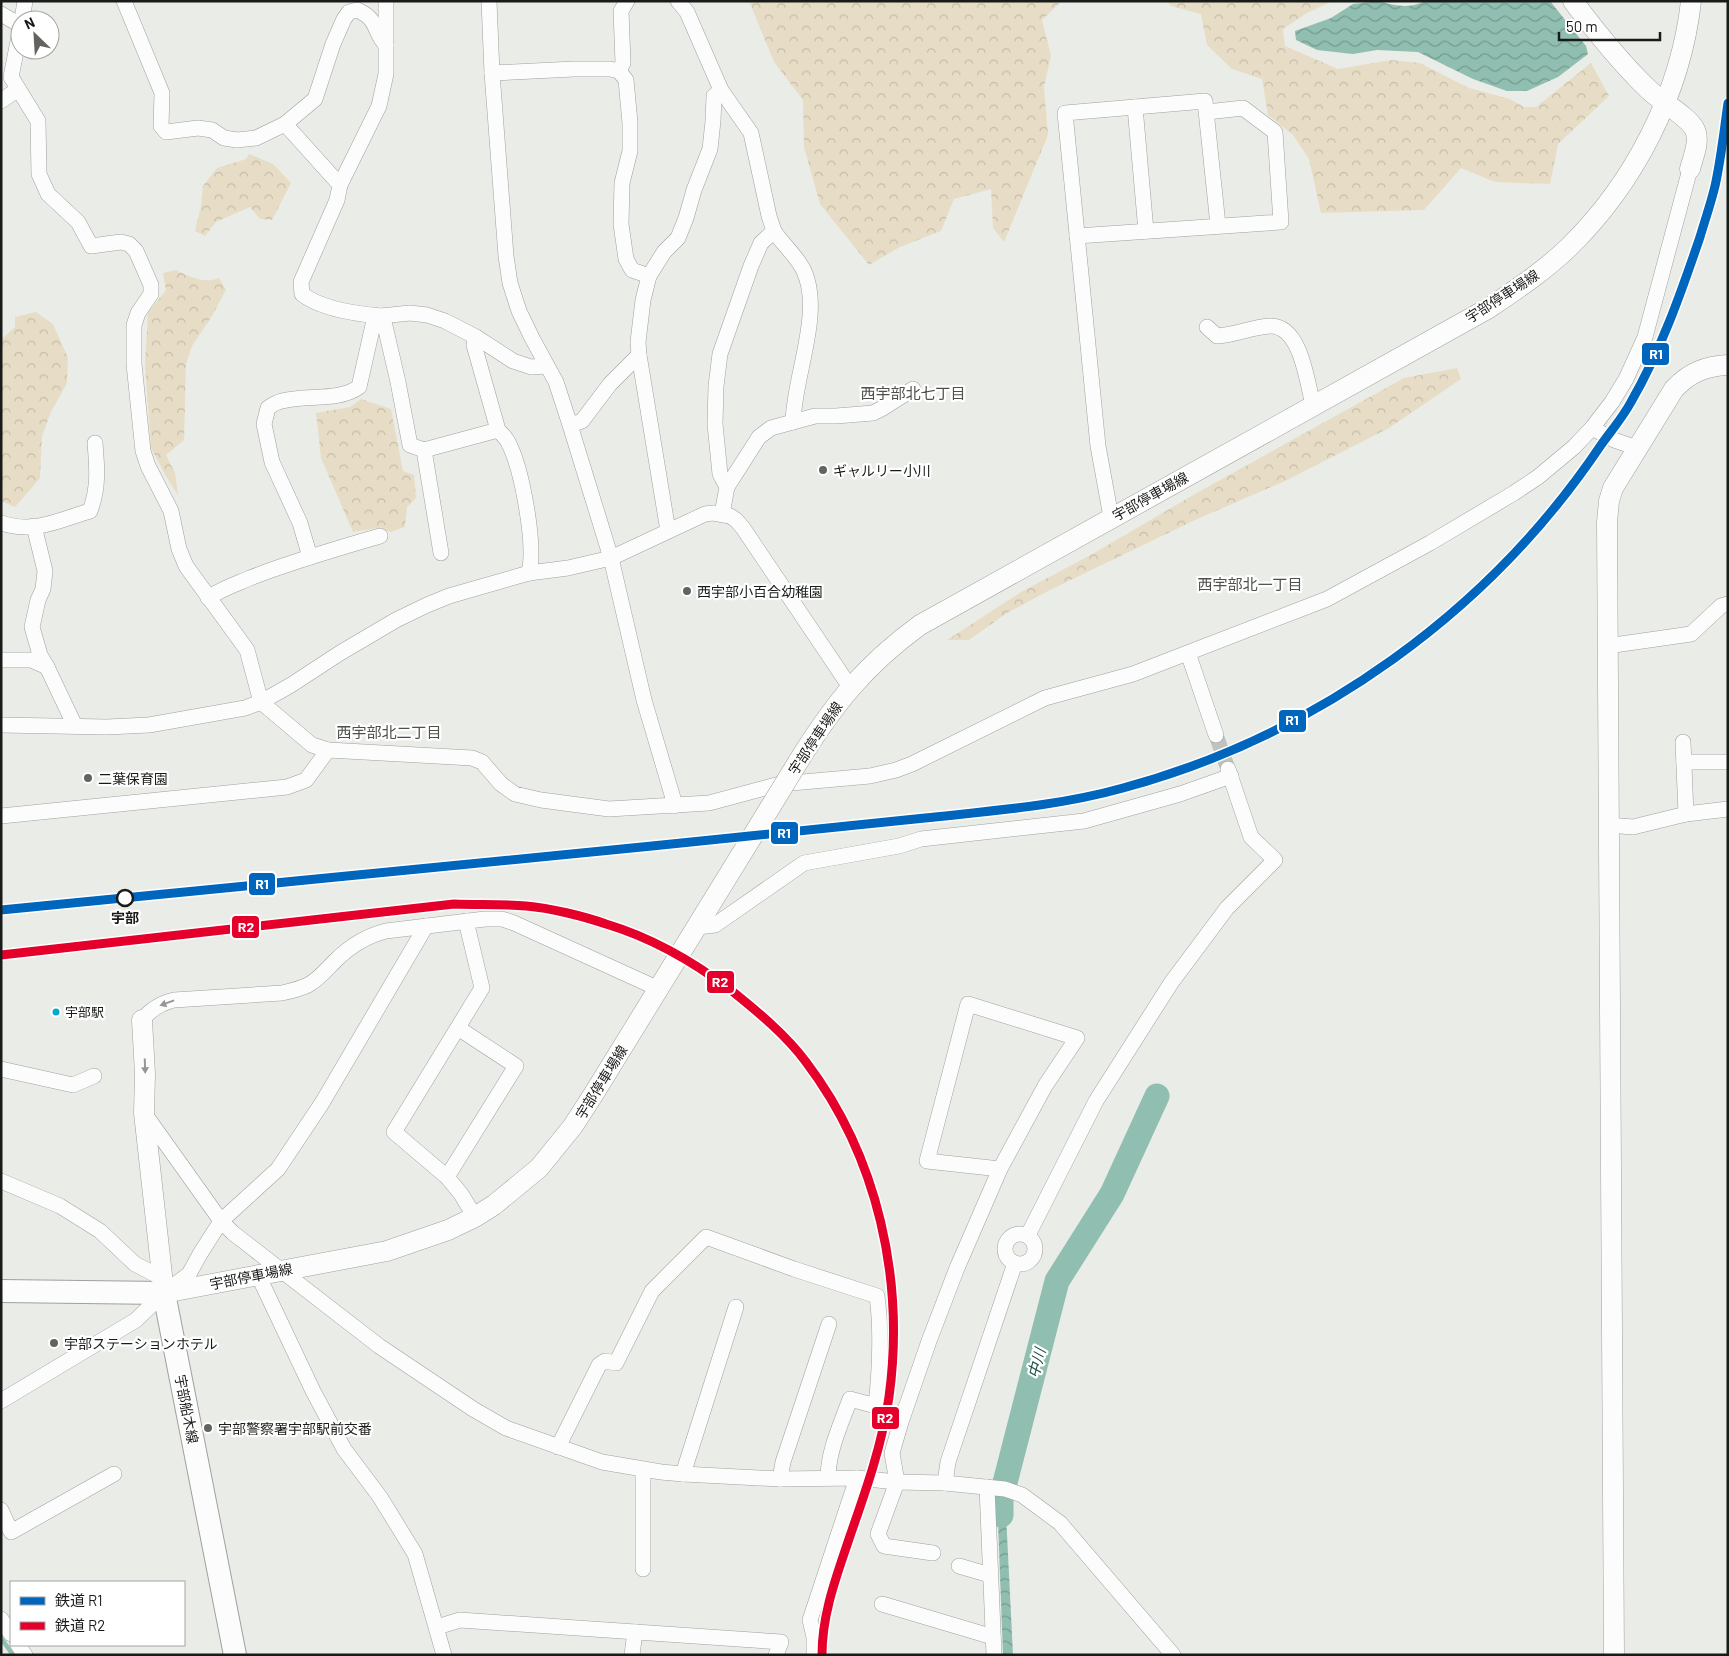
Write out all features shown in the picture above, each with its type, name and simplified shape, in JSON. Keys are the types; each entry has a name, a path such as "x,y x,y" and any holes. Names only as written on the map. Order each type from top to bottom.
{"main road":[{"path":"1573,1 1633,74 1665,104 1684,116 1695,129 1698,141 1690,169"},
{"name":"宇部停車場線","path":"163,1286 258,1275 387,1251 448,1230 474,1217 515,1190 556,1148 593,1095 814,736 850,687 873,662 920,625 1489,308 1547,266 1589,226 1608,202 1630,171 1651,134 1665,104 1679,63 1691,1"},
{"path":"1614,1655 1606,546 1609,502 1613,488 1664,403 1684,379 1707,368 1728,365"},
{"path":"1,1291 163,1286 144,1113 145,1074 142,1020"},
{"name":"宇部船木線","path":"163,1286 235,1655"}],"street":[{"path":"124,1 162,93 161,126 166,132 198,128 212,130 224,138 237,140 256,138 285,124 315,99 333,44 349,12 357,10 363,12 374,21 382,41 387,45"},
{"path":"386,1 386,74 379,106 340,185 337,200 301,282 302,294 310,300 358,314 381,316 410,313 427,315 446,321 514,361 531,367 546,366"},
{"path":"488,1 506,256 510,283 519,311 556,382 570,425 610,558 644,700 674,806"},
{"path":"619,72 623,63 621,12 627,1"},
{"path":"678,1 688,12 721,90 751,133 774,231 800,263 805,273 809,293 809,322 797,383 793,422"},
{"path":"14,60 11,77 38,121 39,174 48,194 78,222 91,246 121,242 129,244 136,251 151,285 151,294 138,313 134,325 134,364 143,451 148,466 171,510 179,549 186,566 247,650 261,702 312,745 328,750 472,758 482,762 502,784 515,794 541,800 609,809 708,803 780,784 870,776 896,770 912,764 1044,698 1133,674 1327,599 1430,543 1514,494 1574,447 1592,428 1626,380 1642,346 1663,275 1690,169"},
{"path":"492,72 574,68 610,69 619,72 626,80 628,86 630,151 622,183 621,224 626,259 632,270 649,276"},
{"path":"1,101 18,89"},
{"path":"668,531 638,355 638,342 649,276 664,252 678,238 686,218 694,190 710,149 714,96 721,90"},
{"path":"1111,517 1098,446 1065,113 1205,101 1218,225"},
{"path":"1135,107 1146,231"},
{"path":"1077,236 1281,222 1275,132 1243,108 1207,112"},
{"path":"285,124 340,185"},
{"path":"727,487 720,474 716,440 716,386 720,354 761,243 774,231"},
{"path":"381,316 396,373 410,445 424,450 498,430"},
{"path":"310,557 300,523 272,462 264,424 268,408 283,401 339,394 354,390 359,386 373,325 381,316"},
{"path":"1206,327 1217,336 1272,326 1286,331 1294,340 1300,356 1313,405"},
{"path":"476,337 474,345 498,430 508,441 518,468 528,514 531,564 529,573"},
{"path":"570,425 582,421 610,384 638,355"},
{"path":"722,514 727,487 759,437 771,428 815,416 873,412 914,389"},
{"path":"1592,428 1614,440 1637,448"},
{"path":"1,523 16,527 45,526 90,511 96,488 95,443"},
{"path":"424,450 441,553"},
{"path":"1,725 108,727 149,725 246,708 261,702 348,648 427,605 529,573 568,568 610,558 705,514 722,514 736,520 743,528 850,687"},
{"path":"34,526 45,570 43,588 38,600 32,627 40,655 75,726"},
{"path":"208,598 216,592 233,585 310,557 380,536"},
{"path":"1607,646 1691,634 1721,606 1728,604"},
{"path":"1188,653 1216,735"},
{"path":"1,660 31,660 48,668"},
{"path":"1683,742 1686,814"},
{"path":"1,816 287,787 306,780 328,750"},
{"path":"1684,762 1728,762"},
{"path":"694,932 715,925 804,863 882,849 921,839 1084,821 1180,794 1229,773 1251,837 1275,860 1227,908 1171,982 1096,1101 1028,1235"},
{"path":"1608,825 1633,827 1686,814 1728,809"},
{"path":"142,1020 149,1012 166,1002 294,991 309,985 321,977 337,960 363,939 386,931 466,921 502,919 514,923 659,989"},
{"path":"466,921 482,988 394,1132 447,1177 461,1194 474,1217"},
{"path":"1,1401 136,1320 163,1286 189,1274 221,1221 278,1169 322,1103 426,926"},
{"path":"933,1553 884,1546 878,1534 897,1482 892,1453 929,1341 950,1286 1000,1169 1045,1086 1077,1038 968,1004 927,1161 1000,1169"},
{"path":"447,1177 516,1066 458,1028"},
{"path":"1,1069 73,1085 94,1076"},
{"path":"144,1113 221,1221 233,1233 379,1346 473,1409 506,1428 602,1462 643,1470 780,1479 857,1478 897,1482 945,1483 1005,1489 1022,1495 1060,1523 1174,1655"},
{"path":"1,1181 60,1206 100,1231 135,1264 163,1286"},
{"path":"1018,1233 1028,1235 1034,1241 1036,1250 1032,1259 1024,1264 1015,1263 1007,1257 1005,1247 1009,1238 1018,1233"},
{"path":"558,1447 599,1365 605,1361 616,1364 652,1291 706,1237 794,1269 877,1296 881,1326 876,1406 850,1399 828,1466 828,1478"},
{"path":"945,1483 948,1462 1015,1263"},
{"path":"258,1275 313,1391 344,1449 380,1497 415,1554 444,1655"},
{"path":"683,1474 736,1307"},
{"path":"780,1479 783,1462 829,1324"},
{"path":"643,1470 643,1569"},
{"path":"1,1510 12,1532 114,1474"},
{"path":"814,1655 814,1637 810,1620 857,1478"},
{"path":"986,1487 994,1655"},
{"path":"959,1566 990,1575"},
{"path":"882,1604 993,1637"},
{"path":"1,1619 10,1632"},
{"path":"437,1627 460,1620 781,1642 776,1655"},
{"path":"632,1655 635,1632"}],"green space":[{"path":"749,1 1062,1 1042,20 1051,56 1044,87 1048,135 1004,242 993,228 991,189 954,199 941,231 900,247 869,265 820,204 804,147 803,100 774,62"},
{"path":"1167,1 1333,1 1307,13 1283,29 1285,46 1338,69 1391,60 1420,63 1469,88 1510,99 1524,107 1536,107 1591,63 1609,96 1558,144 1550,184 1495,182 1461,168 1424,210 1321,213 1309,159 1293,135 1268,115 1262,79 1232,69 1207,45 1201,14 1171,6"},
{"path":"249,154 273,164 291,183 272,220 260,219 250,207 216,222 205,236 195,231 201,206 203,186 217,168 246,159"},
{"path":"176,270 202,280 219,278 226,290 212,316 192,346 186,364 184,440 166,455 175,473 178,495 151,448 145,364 148,313 166,290 163,273"},
{"path":"36,312 53,324 68,358 67,383 51,412 42,436 40,478 15,507 1,501 1,340 15,327 15,317"},
{"path":"1457,368 1461,379 1389,428 1287,480 1195,520 1048,591 1007,613 969,640 947,640 1021,592 1096,552 1195,494 1404,378"},
{"path":"361,399 391,409 403,471 414,475 416,498 407,507 405,527 390,532 378,528 353,532 321,458 316,413 350,407"}],"water":[{"path":"1379,1 1402,6 1419,4 1425,1 1550,1 1586,46 1588,54 1558,77 1527,91 1507,91 1473,79 1418,52 1377,50 1353,54 1317,50 1296,40 1295,31 1331,18 1353,4"},
{"path":"1006,1494 1013,1655 1003,1655 997,1495"}],"waterway":[{"name":"中川","path":"1001,1515 1001,1498 1057,1281 1112,1194 1157,1096"},
{"path":"1,1638 13,1655"}],"tunnel":[{"path":"1216,735 1228,769"}],"railway":[{"path":"1,955 129,941"}],"rail line":[{"name":"R1","path":"1,910 754,836 1024,807 1074,799 1123,788 1194,765 1263,736 1330,701 1392,660 1451,613 1506,562 1556,506 1617,424 1652,362 1670,321 1693,258 1715,186 1728,103"},
{"name":"R2","path":"1,955 454,904 526,906 577,915 640,936 703,970 752,1007 781,1033 806,1062 831,1099 852,1138 868,1179 880,1221 889,1265 893,1309 893,1353 886,1415 873,1467 831,1594 827,1609 822,1655"}],"place":[{"name":"ギャルリー小川","path":"823,470"},
{"name":"西宇部小百合幼稚園","path":"687,591"},
{"name":"二葉保育園","path":"88,778"},
{"name":"宇部","path":"125,898"},
{"name":"宇部駅","path":"56,1012"},
{"name":"宇部ステーションホテル","path":"54,1343"},
{"name":"宇部警察署宇部駅前交番","path":"208,1428"}],"district":[{"name":"西宇部北七丁目","path":"913,393"},
{"name":"西宇部北一丁目","path":"1250,584"},
{"name":"西宇部北二丁目","path":"389,732"}]}
